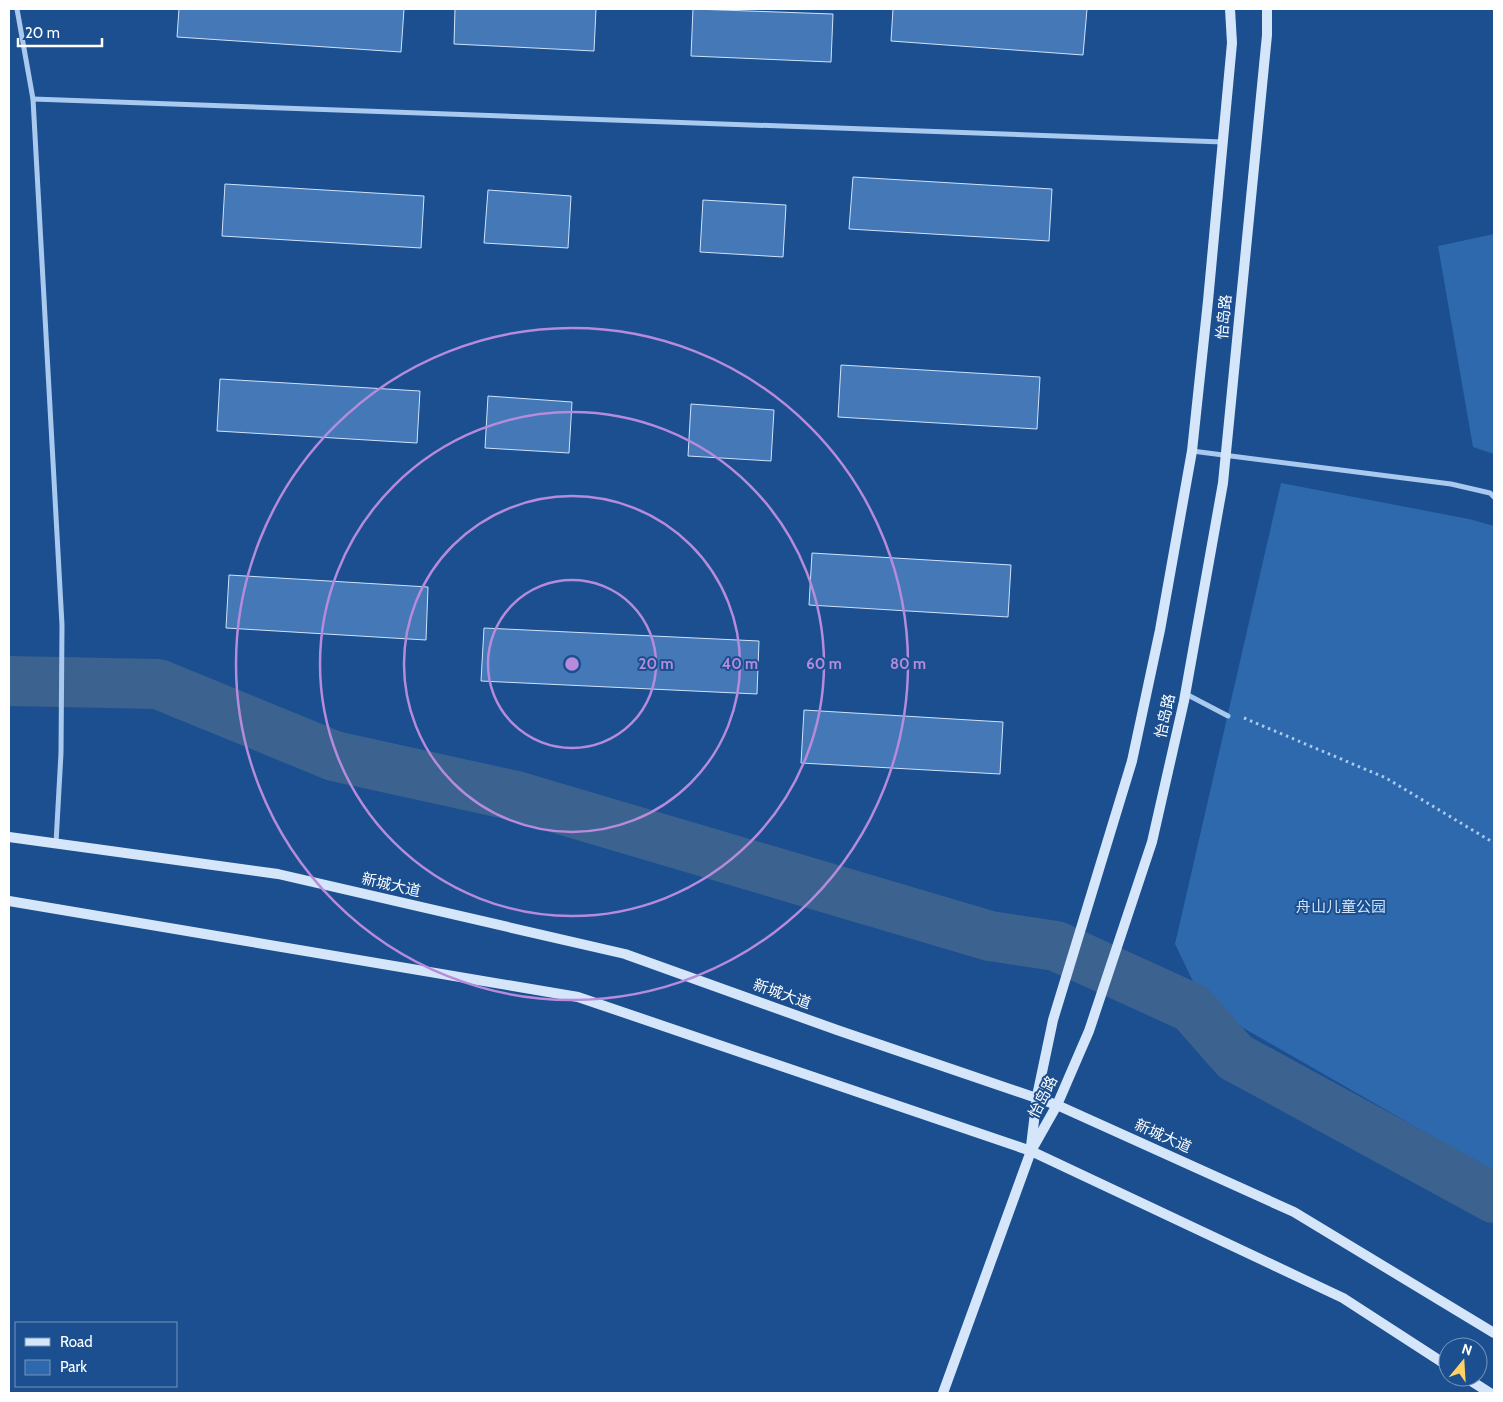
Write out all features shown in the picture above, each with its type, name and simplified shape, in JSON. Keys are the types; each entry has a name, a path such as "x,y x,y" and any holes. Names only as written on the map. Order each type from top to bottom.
{"main road":[{"path":"1031,1151 1037,1096 1053,1020 1132,760 1160,630 1192,451 1232,43 1230,9"},
{"name":"怡岛路","path":"943,1393 1031,1151 1057,1104 1089,1031 1152,842 1186,693 1223,484 1267,35 1267,9"},
{"name":"新城大道","path":"9,837 278,874 626,954 837,1030 1057,1104 1294,1212 1494,1333"},
{"path":"9,901 578,997 1031,1151 1343,1298 1438,1360"}],"street":[{"path":"16,9 33,99 62,625 61,753 56,844"},
{"path":"33,99 1223,142"},
{"path":"1192,451 1451,484 1490,494 1494,497"},
{"path":"1186,693 1228,716"}],"path":[{"path":"1228,716 1250,719 1386,778 1494,843"}],"green space":[{"path":"1494,234 1494,454 1473,447 1438,246"},
{"name":"舟山儿童公园","path":"1281,483 1469,519 1494,526 1494,1172 1205,1006 1175,944"}],"building":[{"path":"179,9 404,9 401,52 177,37"},
{"path":"455,9 596,9 594,51 454,44"},
{"path":"693,9 833,14 831,62 691,56"},
{"path":"893,9 1087,9 1083,55 891,41"},
{"path":"853,177 1052,189 1049,241 849,229"},
{"path":"225,184 424,196 421,248 222,236"},
{"path":"488,190 571,196 568,248 484,243"},
{"path":"703,200 786,205 783,257 700,252"},
{"path":"841,365 1040,377 1037,429 838,417"},
{"path":"220,379 420,391 417,443 217,431"},
{"path":"488,396 572,402 569,453 485,448"},
{"path":"691,404 774,410 771,461 688,456"},
{"path":"812,553 1011,565 1008,617 809,605"},
{"path":"229,575 428,587 426,640 226,628"},
{"path":"484,628 759,641 757,694 481,681"},
{"path":"804,710 1003,722 1000,774 801,763"}],"waterway":[{"path":"9,681 158,684 334,756 516,796 990,936 1056,946 1192,1008 1235,1057 1494,1198"}]}
